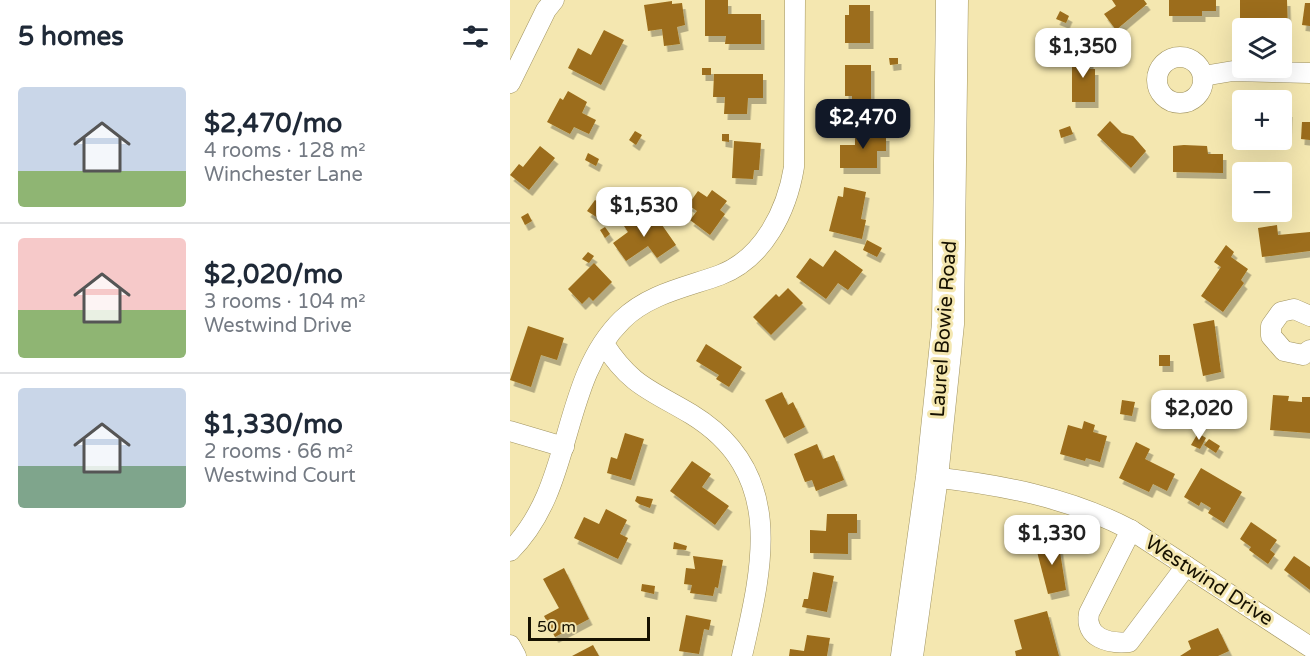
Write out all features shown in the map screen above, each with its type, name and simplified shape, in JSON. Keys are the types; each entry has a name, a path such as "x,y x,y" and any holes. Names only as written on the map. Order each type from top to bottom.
{"main road":[{"name":"Laurel Bowie Road","path":"907,656 932,477 948,324 952,0"}],"street":[{"path":"510,83 546,10 554,0"},
{"path":"510,550 528,531 540,513 586,376 604,344 621,321 650,301 734,267 758,246 779,219 789,193 795,167 795,0"},
{"path":"1203,76 1233,71 1310,73"},
{"path":"1310,316 1294,309 1281,312 1271,326 1271,336 1284,351 1303,355 1310,350"},
{"path":"604,344 629,377 692,415 722,438 739,458 753,483 761,527 756,584 742,656"},
{"path":"510,431 564,447"},
{"name":"Westwind Drive","path":"932,477 1039,494 1073,503 1131,530 1310,647"},
{"path":"1131,530 1089,613 1088,621 1099,638 1115,643 1130,642 1186,566"},
{"path":"510,645 516,656"}],"building":[{"path":"705,0 728,0 728,14 761,14 761,44 725,44 726,36 705,36"},
{"path":"1112,0 1144,0 1147,4 1116,30 1104,14 1116,6"},
{"path":"1169,0 1216,0 1216,11 1202,11 1202,16 1169,16"},
{"path":"1240,0 1287,0 1288,18 1240,18"},
{"path":"672,1 672,4 682,3 685,25 677,27 680,44 664,46 662,29 648,31 644,5"},
{"path":"1305,3 1310,3 1310,26 1302,25"},
{"path":"849,5 870,5 870,43 845,43 845,15 849,15"},
{"path":"1060,11 1069,16 1066,23 1056,19"},
{"path":"604,30 624,40 601,85 568,68 578,48 591,55"},
{"path":"1072,54 1090,54 1090,69 1095,69 1095,102 1072,102"},
{"path":"889,58 898,58 898,64 890,65"},
{"path":"845,65 871,65 871,107 852,107 852,96 845,96"},
{"path":"702,68 711,68 711,75 702,75"},
{"path":"714,74 763,74 763,98 748,98 747,114 724,114 725,97 713,97"},
{"path":"568,91 587,102 582,113 596,120 589,134 574,127 570,134 547,122 560,98 563,100"},
{"path":"887,118 897,118 896,126 886,125"},
{"path":"1110,121 1122,133 1133,136 1146,151 1131,168 1097,135"},
{"path":"1302,122 1310,122 1310,140 1301,139"},
{"path":"1070,126 1073,134 1061,138 1059,130"},
{"path":"855,128 878,128 878,135 886,135 886,151 877,151 877,168 840,168 840,145 855,145"},
{"path":"635,131 642,135 636,145 629,140"},
{"path":"722,134 729,134 729,142 722,141"},
{"path":"734,141 761,143 759,170 754,170 753,179 732,178"},
{"path":"540,146 555,158 529,190 510,175 519,164 523,167"},
{"path":"1173,146 1207,146 1208,154 1223,154 1223,173 1173,172"},
{"path":"588,153 599,159 596,166 585,160"},
{"path":"844,187 866,192 861,219 866,220 862,239 829,231 838,196 843,197"},
{"path":"712,190 727,201 720,210 725,214 710,235 690,220 697,211 688,205 698,191 707,197"},
{"path":"595,200 606,207 598,218 587,211"},
{"path":"676,200 683,209 677,214 670,205"},
{"path":"528,213 532,221 525,225 521,217"},
{"path":"634,214 641,225 655,215 676,245 657,258 648,246 626,261 613,243 628,232 622,223"},
{"path":"1277,225 1278,235 1310,232 1310,251 1262,257 1258,228"},
{"path":"605,227 610,234 605,238 600,230"},
{"path":"867,240 882,248 877,257 863,250"},
{"path":"1226,245 1234,252 1231,257 1248,269 1241,280 1244,283 1223,312 1201,296 1221,267 1214,262"},
{"path":"835,250 863,270 848,290 838,283 826,299 796,277 810,258 823,267"},
{"path":"588,252 594,256 589,263 582,259"},
{"path":"594,263 612,282 593,301 589,297 582,304 568,289"},
{"path":"788,288 803,303 771,335 753,317 776,294 779,297"},
{"path":"1214,320 1221,372 1203,376 1193,324"},
{"path":"528,326 564,338 557,360 541,355 531,387 510,380"},
{"path":"706,344 742,367 729,387 716,379 719,375 696,361"},
{"path":"1159,355 1170,355 1170,366 1159,366"},
{"path":"782,392 788,405 793,402 805,427 784,438 765,400"},
{"path":"1273,395 1289,396 1288,401 1302,402 1302,397 1310,397 1310,433 1270,430"},
{"path":"1122,400 1135,402 1132,416 1120,414"},
{"path":"1084,421 1095,425 1093,432 1107,436 1100,462 1086,458 1085,461 1060,454 1068,425 1082,429"},
{"path":"625,433 644,439 631,480 607,473 611,457 617,459"},
{"path":"1198,433 1206,438 1200,449 1191,445"},
{"path":"1209,439 1220,446 1216,453 1204,445"},
{"path":"1136,442 1150,449 1145,459 1175,474 1167,491 1153,484 1149,492 1119,478"},
{"path":"817,444 823,459 834,455 844,480 816,491 812,480 805,482 794,454"},
{"path":"692,461 711,474 702,487 729,506 715,525 670,491"},
{"path":"1201,468 1242,492 1224,523 1208,513 1211,508 1201,502 1199,506 1184,497"},
{"path":"637,496 653,499 650,508 635,501"},
{"path":"606,509 627,520 620,534 628,538 618,559 574,538 584,517 599,524"},
{"path":"827,514 857,514 857,533 848,533 848,554 810,553 810,530 826,531"},
{"path":"1251,522 1277,540 1270,550 1275,554 1268,564 1249,550 1251,547 1240,539"},
{"path":"1058,539 1066,590 1048,594 1035,544"},
{"path":"674,542 687,546 686,550 673,549"},
{"path":"693,556 723,560 718,588 715,587 713,596 690,593 692,585 684,584 686,568 695,569"},
{"path":"1294,556 1310,567 1310,590 1284,570"},
{"path":"564,568 589,619 555,637 544,616 559,608 543,579"},
{"path":"813,572 834,576 827,612 802,607 804,599 808,599"},
{"path":"642,584 655,586 654,594 641,591"},
{"path":"1047,611 1059,656 1016,656 1015,651 1022,649 1014,620"},
{"path":"686,615 711,620 709,630 704,629 699,654 679,651"},
{"path":"1218,628 1229,651 1218,656 1180,656 1191,649 1188,641"},
{"path":"807,635 830,638 827,656 789,656 790,649 804,651"},
{"path":"593,645 599,656 572,656"}]}
